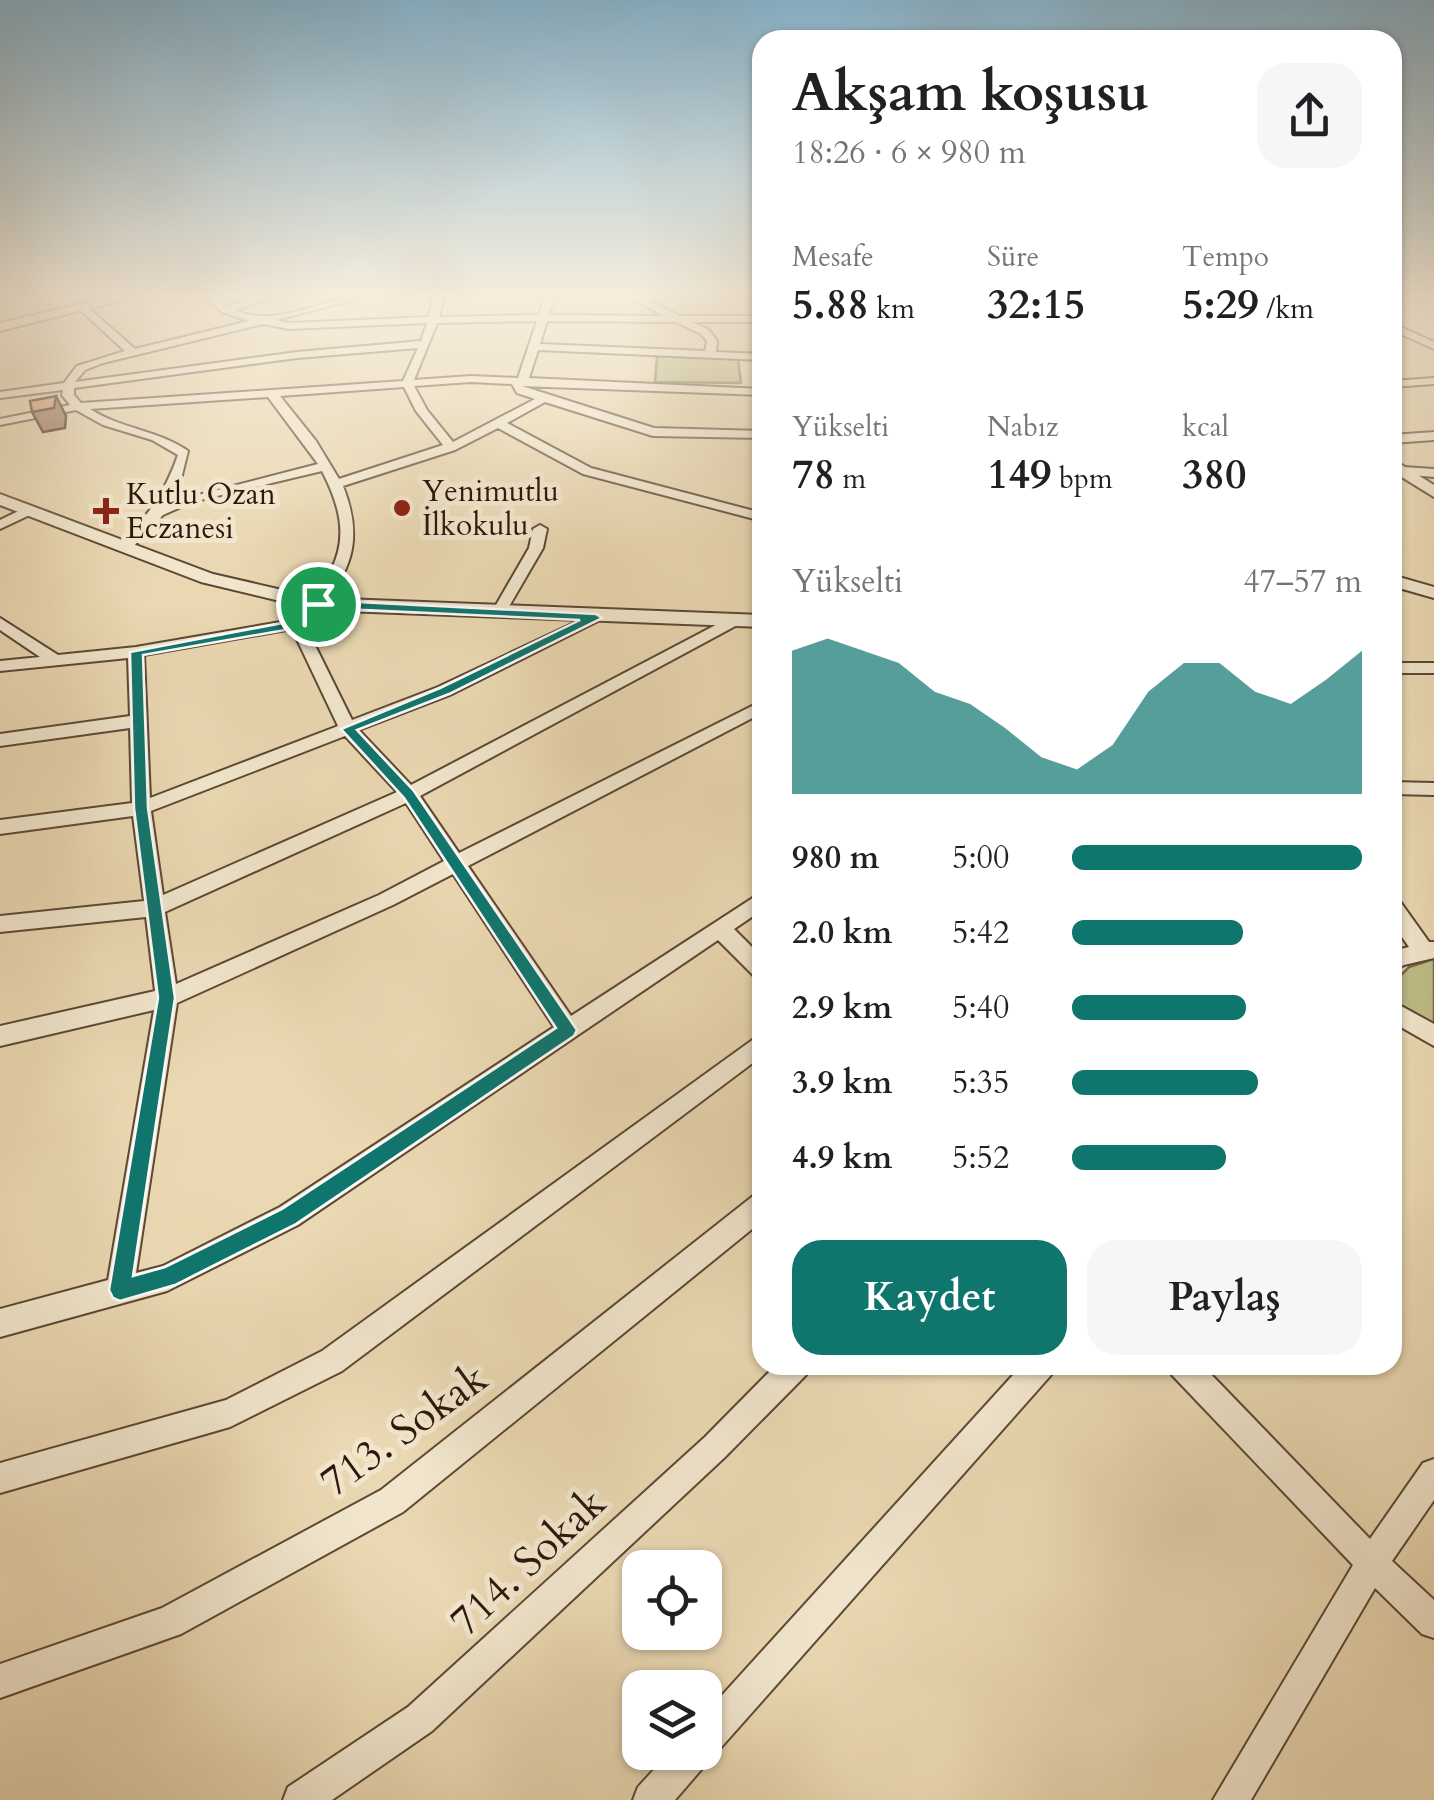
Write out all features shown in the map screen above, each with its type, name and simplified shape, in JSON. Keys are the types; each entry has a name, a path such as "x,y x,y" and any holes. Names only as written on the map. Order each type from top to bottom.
{"street":[{"path":"73,379 68,395 76,407 101,420 159,437 184,454 173,487 158,512 125,547"},
{"path":"0,395 102,379"},
{"path":"407,383 409,379"},
{"path":"523,380 516,386 543,399 653,432 752,434"},
{"path":"2,422 76,407 407,383 523,380 752,391"},
{"path":"1402,383 1434,380"},
{"path":"407,383 450,448"},
{"path":"0,666 136,652 297,624 318,604 348,547 337,484 296,420 271,393"},
{"path":"337,484 450,448 543,399"},
{"path":"497,422 587,471 752,514"},
{"path":"1402,438 1434,436"},
{"path":"158,512 219,488 323,467"},
{"path":"1402,468 1434,473"},
{"path":"1402,470 1434,492"},
{"path":"0,498 208,578 318,604 596,618 752,621"},
{"path":"0,525 29,510"},
{"path":"499,612 536,548 540,529"},
{"path":"1402,583 1434,594"},
{"path":"0,827 141,808 444,691 596,618"},
{"path":"0,924 154,908 409,794 736,620"},
{"path":"0,623 54,660"},
{"path":"297,624 348,729 409,794 568,1030"},
{"path":"120,1290 166,998 141,808 136,652"},
{"path":"1402,668 1434,668"},
{"path":"0,1036 166,998 386,900 752,711"},
{"path":"0,740 137,721"},
{"path":"1402,788 1434,789"},
{"path":"0,1323 168,1278 289,1216 752,907"},
{"path":"1402,918 1429,951 1402,957"},
{"path":"720,929 752,960"},
{"path":"1402,1016 1434,1036"},
{"path":"0,1478 230,1412 332,1361 752,1050"},
{"name":"713. Sokak","path":"0,1680 169,1622 392,1501 752,1213"},
{"name":"714. Sokak","path":"301,1800 420,1719 715,1446 786,1375"},
{"path":"722,1721 1032,1375"},
{"path":"1192,1375 1434,1622"},
{"path":"1231,1800 1372,1563 1434,1475"},
{"path":"652,1800 678,1770"}],"shaded area":[{"path":"740,379 741,383 655,382"},
{"path":"1434,959 1434,1028 1402,1006 1402,974 1409,967"}],"building":[{"path":"56,396 54,408 32,412 30,401"}],"place":[{"name":"Yenimutlu İlkokulu","path":"402,508"},
{"name":"Kutlu Ozan Eczanesi","path":"106,511"}],"route":[{"path":"318,604 596,618 444,691 348,729 409,794 568,1030 289,1216 168,1278 120,1290 166,998 141,808 136,652 297,624 318,604"}]}
